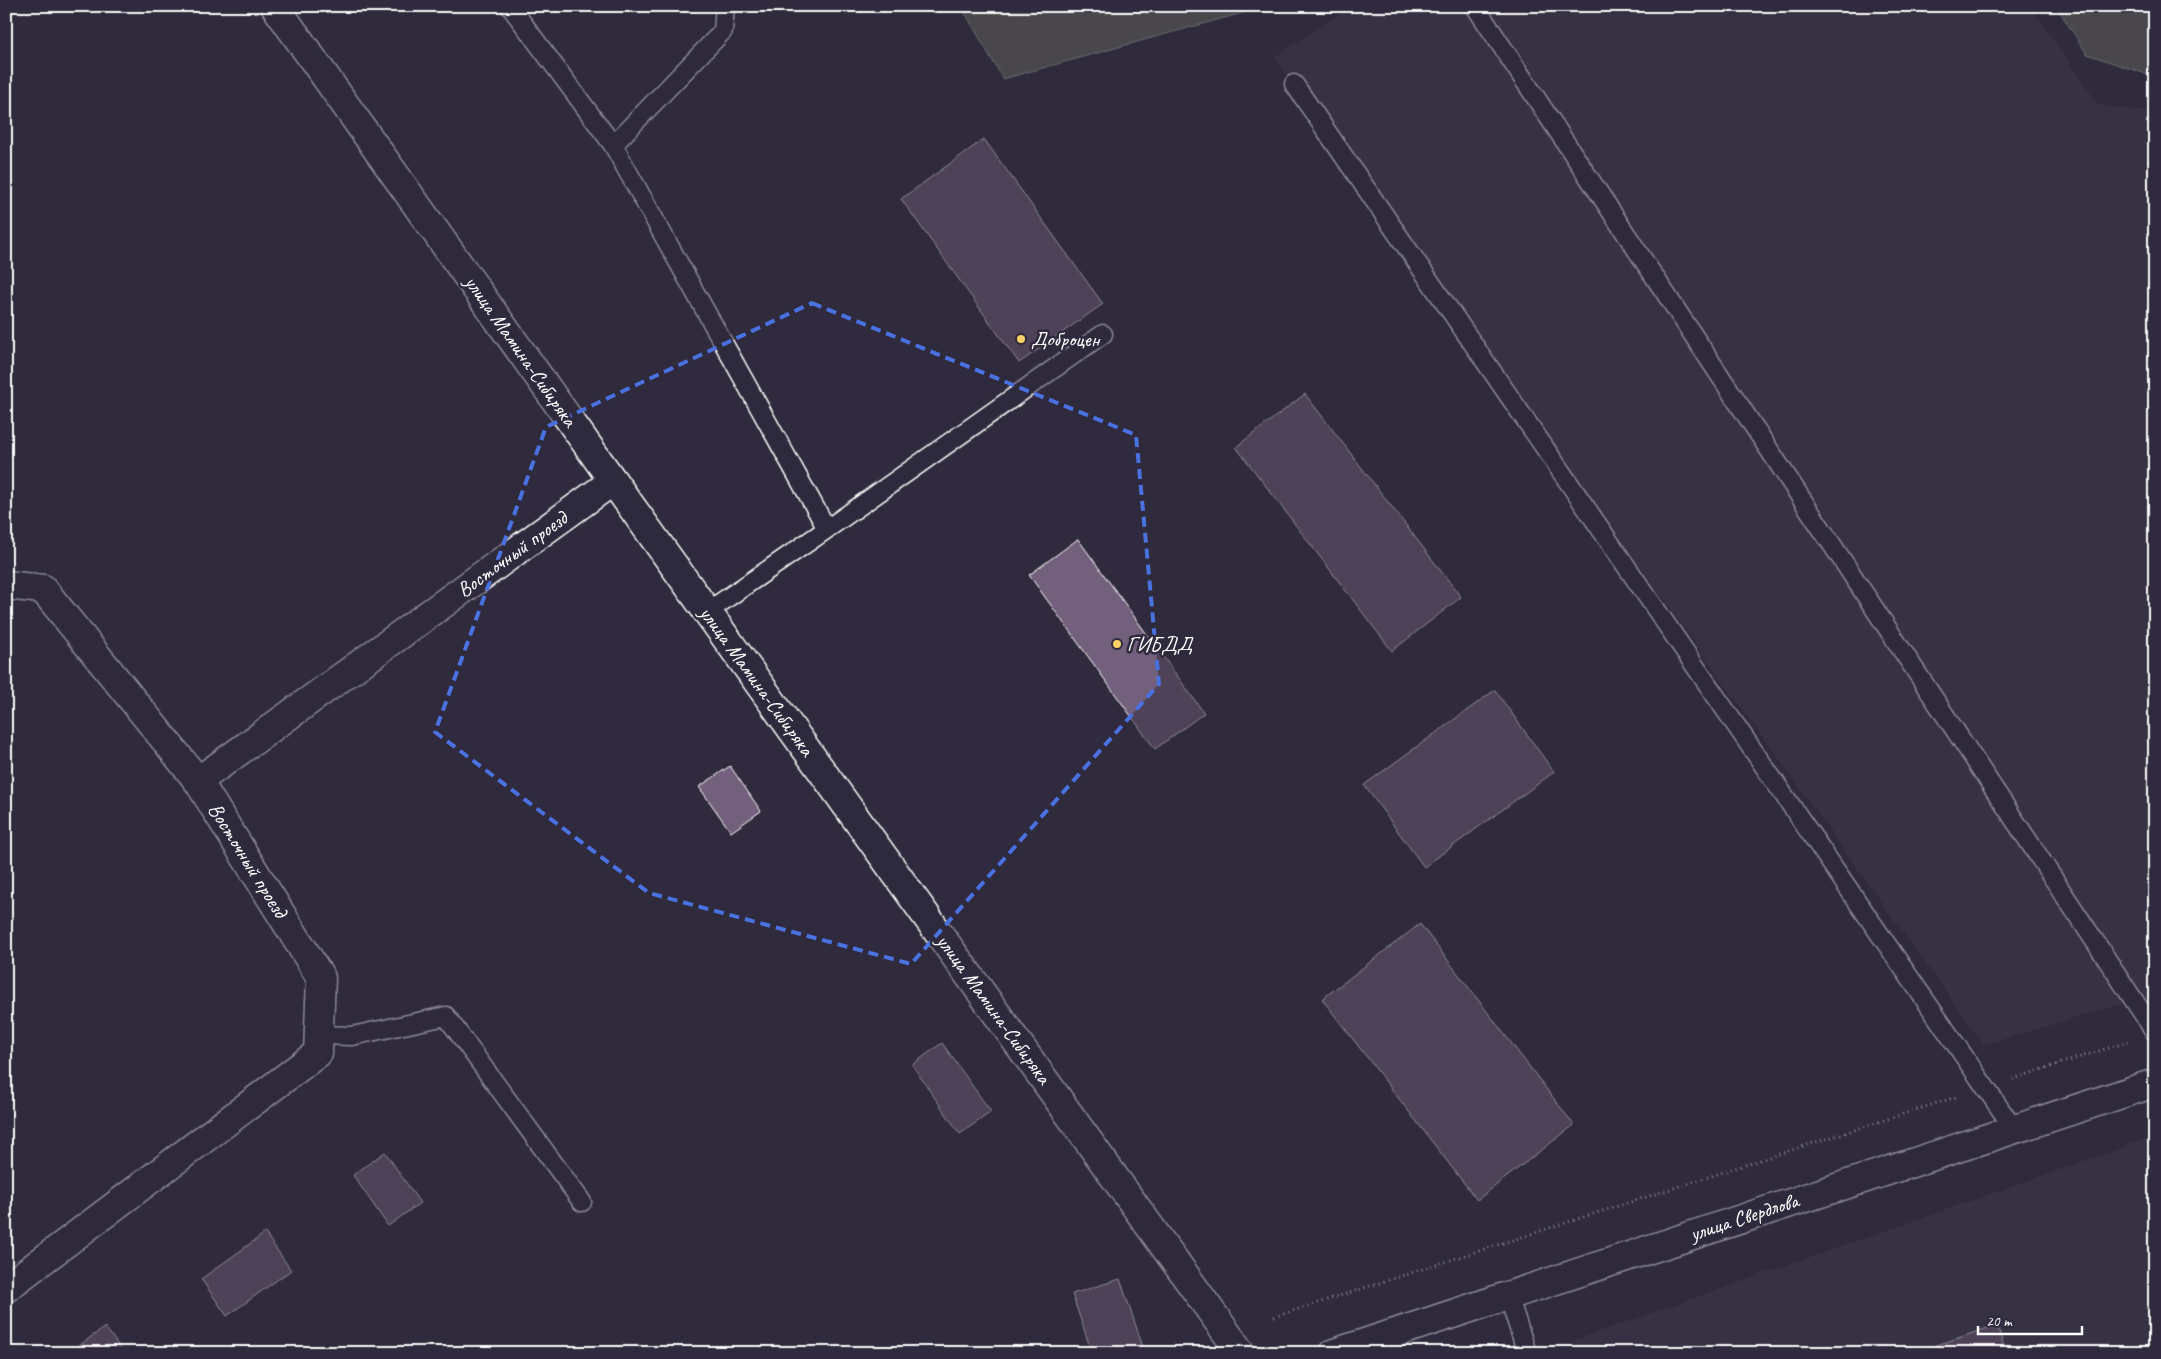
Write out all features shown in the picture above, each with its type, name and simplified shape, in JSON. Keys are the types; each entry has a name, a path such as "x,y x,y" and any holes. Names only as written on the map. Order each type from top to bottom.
{"street":[{"name":"улица Мамина-Сибиряка","path":"276,6 613,481 1241,1353"},
{"name":"Восточный проезд","path":"6,1288 318,1053 321,978 198,781 613,481"},
{"path":"6,585 43,589 198,781"},
{"name":"улица Свердлова","path":"1334,1353 2155,1083"}],"lane":[{"path":"510,6 613,145 827,529"},
{"path":"613,145 723,31 725,6"},
{"path":"1475,6 2155,1032"},
{"path":"1294,84 2014,1129"},
{"path":"707,612 1103,334"},
{"path":"319,1035 352,1036 446,1016 582,1202"},
{"path":"1508,1295 1527,1353"}],"path":[{"path":"1274,1317 2136,1039"}],"highlighted area":[{"path":"812,303 1136,435 1159,684 911,964 649,893 435,732 546,427"}],"shaded area":[{"path":"1353,6 2030,6 2099,105 2155,113 2155,994 1984,1045 1274,57"},
{"path":"2155,1136 2155,1353 1576,1353 1572,1341"}],"green space":[{"path":"961,6 1244,6 1246,12 1003,79"},
{"path":"2056,6 2155,6 2155,77 2087,54"}],"building":[{"path":"984,139 1103,304 1019,363 901,199"},
{"path":"1305,394 1461,597 1392,651 1236,447"},
{"name":"ГИБДД","path":"1078,539 1204,713 1155,749 1029,575"},
{"path":"1495,690 1554,772 1424,867 1364,785"},
{"path":"730,766 761,811 731,832 699,787"},
{"path":"1420,924 1574,1125 1477,1200 1322,999"},
{"path":"942,1043 991,1112 960,1134 912,1065"},
{"path":"385,1152 420,1203 388,1226 353,1175"},
{"path":"265,1233 291,1270 227,1316 201,1279"},
{"path":"1120,1279 1145,1353 1092,1353 1072,1294"},
{"path":"1997,1325 2006,1353 1913,1353"},
{"path":"105,1327 124,1353 70,1352"}],"place":[{"name":"Доброцен","path":"1021,339"},
{"name":"ГИБДД","path":"1117,644"}]}
